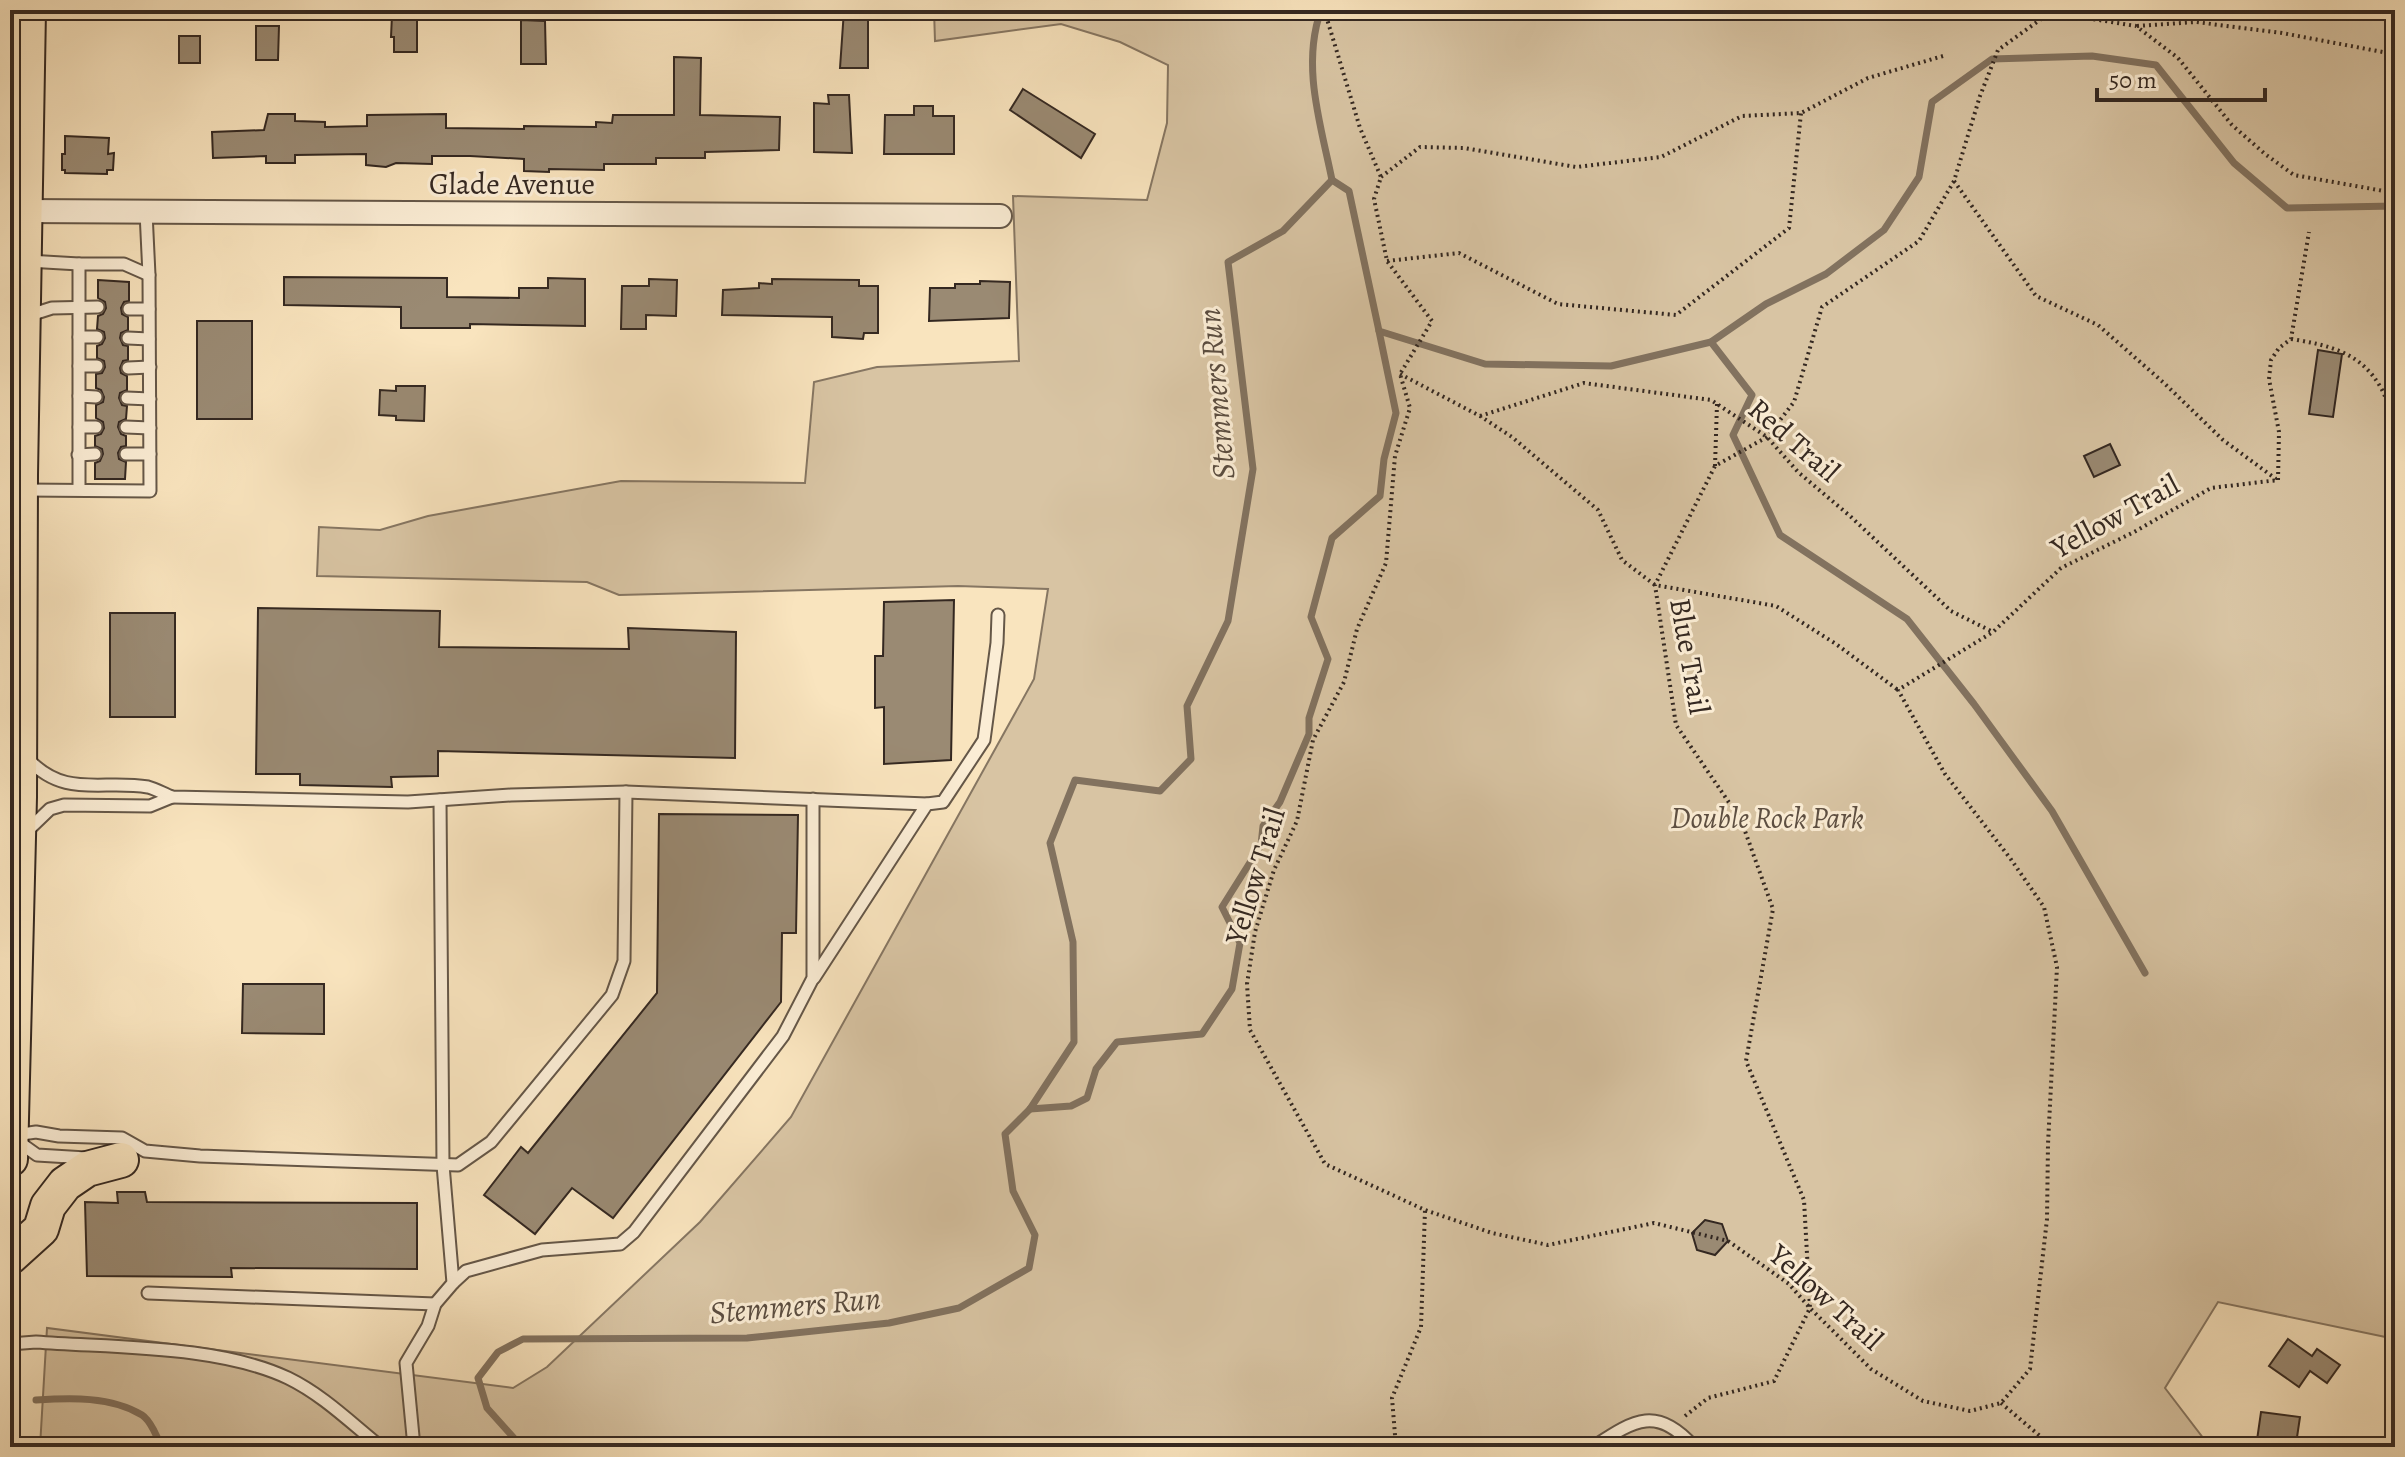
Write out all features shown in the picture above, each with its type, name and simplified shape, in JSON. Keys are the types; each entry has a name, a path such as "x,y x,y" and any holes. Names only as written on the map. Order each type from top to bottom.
{"main road":[{"path":"10,1159 14,888 18,839 15,797 20,750 15,490 28,10"},
{"path":"10,1257 41,1229 48,1206 65,1184 87,1169 133,1155"}],"street":[{"name":"Glade Avenue","path":"20,237 146,212 1000,216"}],"lane":[{"path":"15,490 150,491 146,212"},
{"path":"20,237 79,264 124,264 149,275"},
{"path":"79,264 79,489"},
{"path":"22,318 52,308 98,307"},
{"path":"129,309 149,309"},
{"path":"79,337 97,337"},
{"path":"128,338 149,339"},
{"path":"79,366 97,366"},
{"path":"128,368 150,367"},
{"path":"79,396 96,397"},
{"path":"127,398 150,399"},
{"path":"79,427 96,427"},
{"path":"126,427 150,428"},
{"path":"78,455 95,454"},
{"path":"126,454 150,454"},
{"path":"20,750 40,772 62,783 149,787 172,797 408,802 626,792 927,804 943,802 984,740 998,615"},
{"path":"10,1136 37,1155 200,1156 458,1165 491,1142 612,995 624,961 626,792"},
{"path":"18,839 50,809 64,805 150,806 172,797"},
{"path":"813,799 813,978"},
{"path":"440,800 443,1165 453,1283"},
{"path":"414,1447 406,1363 428,1326 435,1304 466,1271 542,1250 620,1244 634,1232 783,1036 813,978 927,804"},
{"path":"10,1136 36,1132 122,1138 133,1155"},
{"path":"148,1293 435,1304"},
{"path":"10,1344 36,1342 216,1355 254,1365 317,1394 381,1447"},
{"path":"1593,1447 1630,1423 1647,1419 1671,1427 1694,1447"}],"path":[{"path":"1330,10 1327,19 1355,114 1381,177"},
{"path":"1715,466 1767,437 1794,402 1822,307 1919,241 1954,181 1980,96 1998,50 2041,19 2080,17 2136,26 2196,22 2282,33 2388,53 2395,50"},
{"path":"2136,26 2178,58 2232,125 2294,175 2395,193"},
{"path":"1943,56 1868,78 1801,113 1742,116 1661,157 1576,167 1464,148 1420,147 1381,177 1374,199 1387,261 1432,321 1400,374 1480,416 1512,437 1598,510 1622,560 1655,585 1776,606 1836,644 1898,690 1945,774 2044,907 2057,967 2047,1219 2030,1369 2001,1403 2053,1447"},
{"path":"1387,261 1459,253 1558,304 1676,315 1789,228 1801,113"},
{"path":"1954,181 2036,296 2098,325 2223,440 2278,480"},
{"path":"2278,480 2279,432 2269,379 2271,360 2279,348 2291,339 2309,232"},
{"path":"2291,339 2332,346 2349,355 2381,388 2395,430"},
{"name":"Yellow Trail","path":"1400,374 1410,408 1395,456 1386,563 1357,629 1344,682 1313,740 1297,821 1274,870 1255,932 1247,984 1250,1030 1325,1164 1425,1210 1492,1233 1548,1245 1654,1223 1728,1241 1789,1284 1871,1369 1923,1401 1970,1411 2001,1403"},
{"name":"Red Trail","path":"1480,416 1584,383 1711,400 1767,437 1817,489 1951,611 1993,632"},
{"path":"1715,466 1717,404"},
{"name":"Blue Trail","path":"1671,1427 1708,1398 1774,1381 1810,1308 1804,1200 1746,1061 1773,909 1741,820 1676,725 1655,585 1715,466"},
{"name":"Yellow Trail","path":"1898,690 1993,632 2061,568 2134,532 2211,488 2278,480"},
{"path":"1396,1447 1392,1398 1421,1327 1425,1210"}],"green space":[{"name":"Double Rock Park","path":"934,10 2395,10 2395,1339 2218,1302 2165,1388 2210,1447 40,1447 47,1328 513,1388 547,1367 700,1222 791,1117 1034,679 1048,589 958,586 619,595 587,582 317,576 319,527 380,530 428,516 621,481 805,483 814,382 877,367 1019,361 1013,196 1147,200 1167,123 1168,65 1120,42 1061,24 935,41"}],"building":[{"path":"844,10 868,10 868,68 840,68"},
{"path":"392,15 417,15 417,52 394,52"},
{"path":"521,20 545,21 546,64 521,64"},
{"path":"256,26 279,26 278,60 256,60"},
{"path":"179,36 200,36 200,63 179,63"},
{"path":"674,57 701,58 700,115 780,117 779,150 705,152 705,158 656,158 656,164 604,164 604,170 549,169 549,172 524,171 524,159 470,156 432,156 432,164 396,163 386,167 366,165 366,154 295,155 295,163 266,163 266,156 213,158 212,132 264,130 268,114 295,114 295,121 325,122 325,127 367,126 367,115 446,114 446,128 524,129 524,126 596,127 596,122 612,123 613,115 674,115"},
{"path":"1023,89 1095,134 1081,158 1010,110"},
{"path":"828,95 849,95 852,153 814,152 814,103 829,104"},
{"path":"914,106 933,106 933,116 954,116 954,154 884,154 885,115 914,115"},
{"path":"65,136 109,138 108,154 114,153 113,170 107,170 107,174 65,173 62,170 62,154 65,154"},
{"path":"284,277 447,278 447,297 519,298 519,288 548,288 548,278 585,279 585,326 470,324 470,328 401,328 401,307 284,305"},
{"path":"649,279 677,280 676,316 646,315 646,329 621,329 622,286 649,286"},
{"path":"772,279 859,280 859,286 878,286 878,333 864,333 863,339 832,337 832,317 722,315 723,290 759,288 759,283 772,284"},
{"path":"98,280 129,282 129,301 124,302 121,308 122,314 128,317 128,330 121,333 120,338 123,345 128,346 128,360 123,361 120,368 121,373 127,376 127,390 120,393 119,398 122,405 127,406 126,419 119,422 118,427 121,434 126,436 126,446 121,447 118,453 119,459 126,462 125,479 95,479 95,463 100,461 103,454 102,449 95,446 95,436 101,434 104,428 103,422 96,418 96,405 103,402 104,397 101,390 96,388 96,374 102,373 105,367 104,361 97,358 97,346 105,338 104,332 97,329 98,316 106,308 105,302 98,298"},
{"path":"980,281 1010,282 1009,318 929,321 930,288 955,288 955,284 980,284"},
{"path":"197,321 252,321 252,419 197,419"},
{"path":"2318,350 2342,354 2333,417 2309,414"},
{"path":"396,386 425,386 424,421 396,420 396,416 379,415 380,390 396,391"},
{"path":"2110,444 2120,465 2094,477 2084,456"},
{"path":"954,600 951,760 884,764 884,707 875,708 875,656 883,656 884,602"},
{"path":"258,608 440,611 439,647 629,649 628,628 736,632 735,758 438,751 438,776 391,777 392,787 300,785 300,774 256,774"},
{"path":"110,613 175,613 175,717 110,717"},
{"path":"659,814 798,815 796,933 782,933 781,1002 613,1218 572,1188 535,1234 484,1195 521,1147 528,1153 657,993"},
{"path":"243,984 324,984 324,1034 242,1033"},
{"path":"117,1192 145,1192 147,1202 417,1203 417,1269 231,1268 232,1277 87,1276 85,1202 118,1203"},
{"path":"1705,1220 1722,1224 1728,1241 1715,1255 1697,1250 1692,1233"},
{"path":"2288,1339 2312,1356 2317,1349 2340,1365 2327,1383 2310,1371 2299,1387 2269,1366"},
{"path":"2261,1412 2300,1417 2296,1444 2292,1443 2291,1447 2256,1447"}],"waterway":[{"path":"1321,10 1315,31 1313,74 1318,117 1332,180"},
{"name":"Stemmers Run","path":"1332,180 1349,191 1379,331 1485,364 1611,366 1711,342 1766,304 1826,274 1884,230 1919,177 1932,102 1992,59 2092,56 2156,65 2234,163 2287,208 2395,206"},
{"name":"Stemmers Run","path":"522,1447 487,1408 478,1378 498,1352 523,1339 747,1338 889,1323 959,1308 1029,1268 1035,1235 1013,1191 1005,1134 1030,1109 1074,1042 1073,942 1050,843 1075,780 1160,791 1191,759 1187,706 1228,621 1253,469 1228,262 1283,231 1332,180"},
{"name":"Stemmers Run","path":"1030,1109 1071,1106 1087,1098 1096,1069 1117,1042 1202,1034 1232,989 1240,943 1222,907 1261,845 1263,826 1280,802 1309,734 1309,718 1328,659 1311,617 1332,538 1380,496 1384,459 1396,413 1379,331"},
{"path":"1711,342 1752,395 1733,435 1780,535 1907,619 2052,811 2145,973"},
{"name":"Stemmers Run","path":"36,1400 90,1400 117,1404 142,1415 161,1447"}]}
